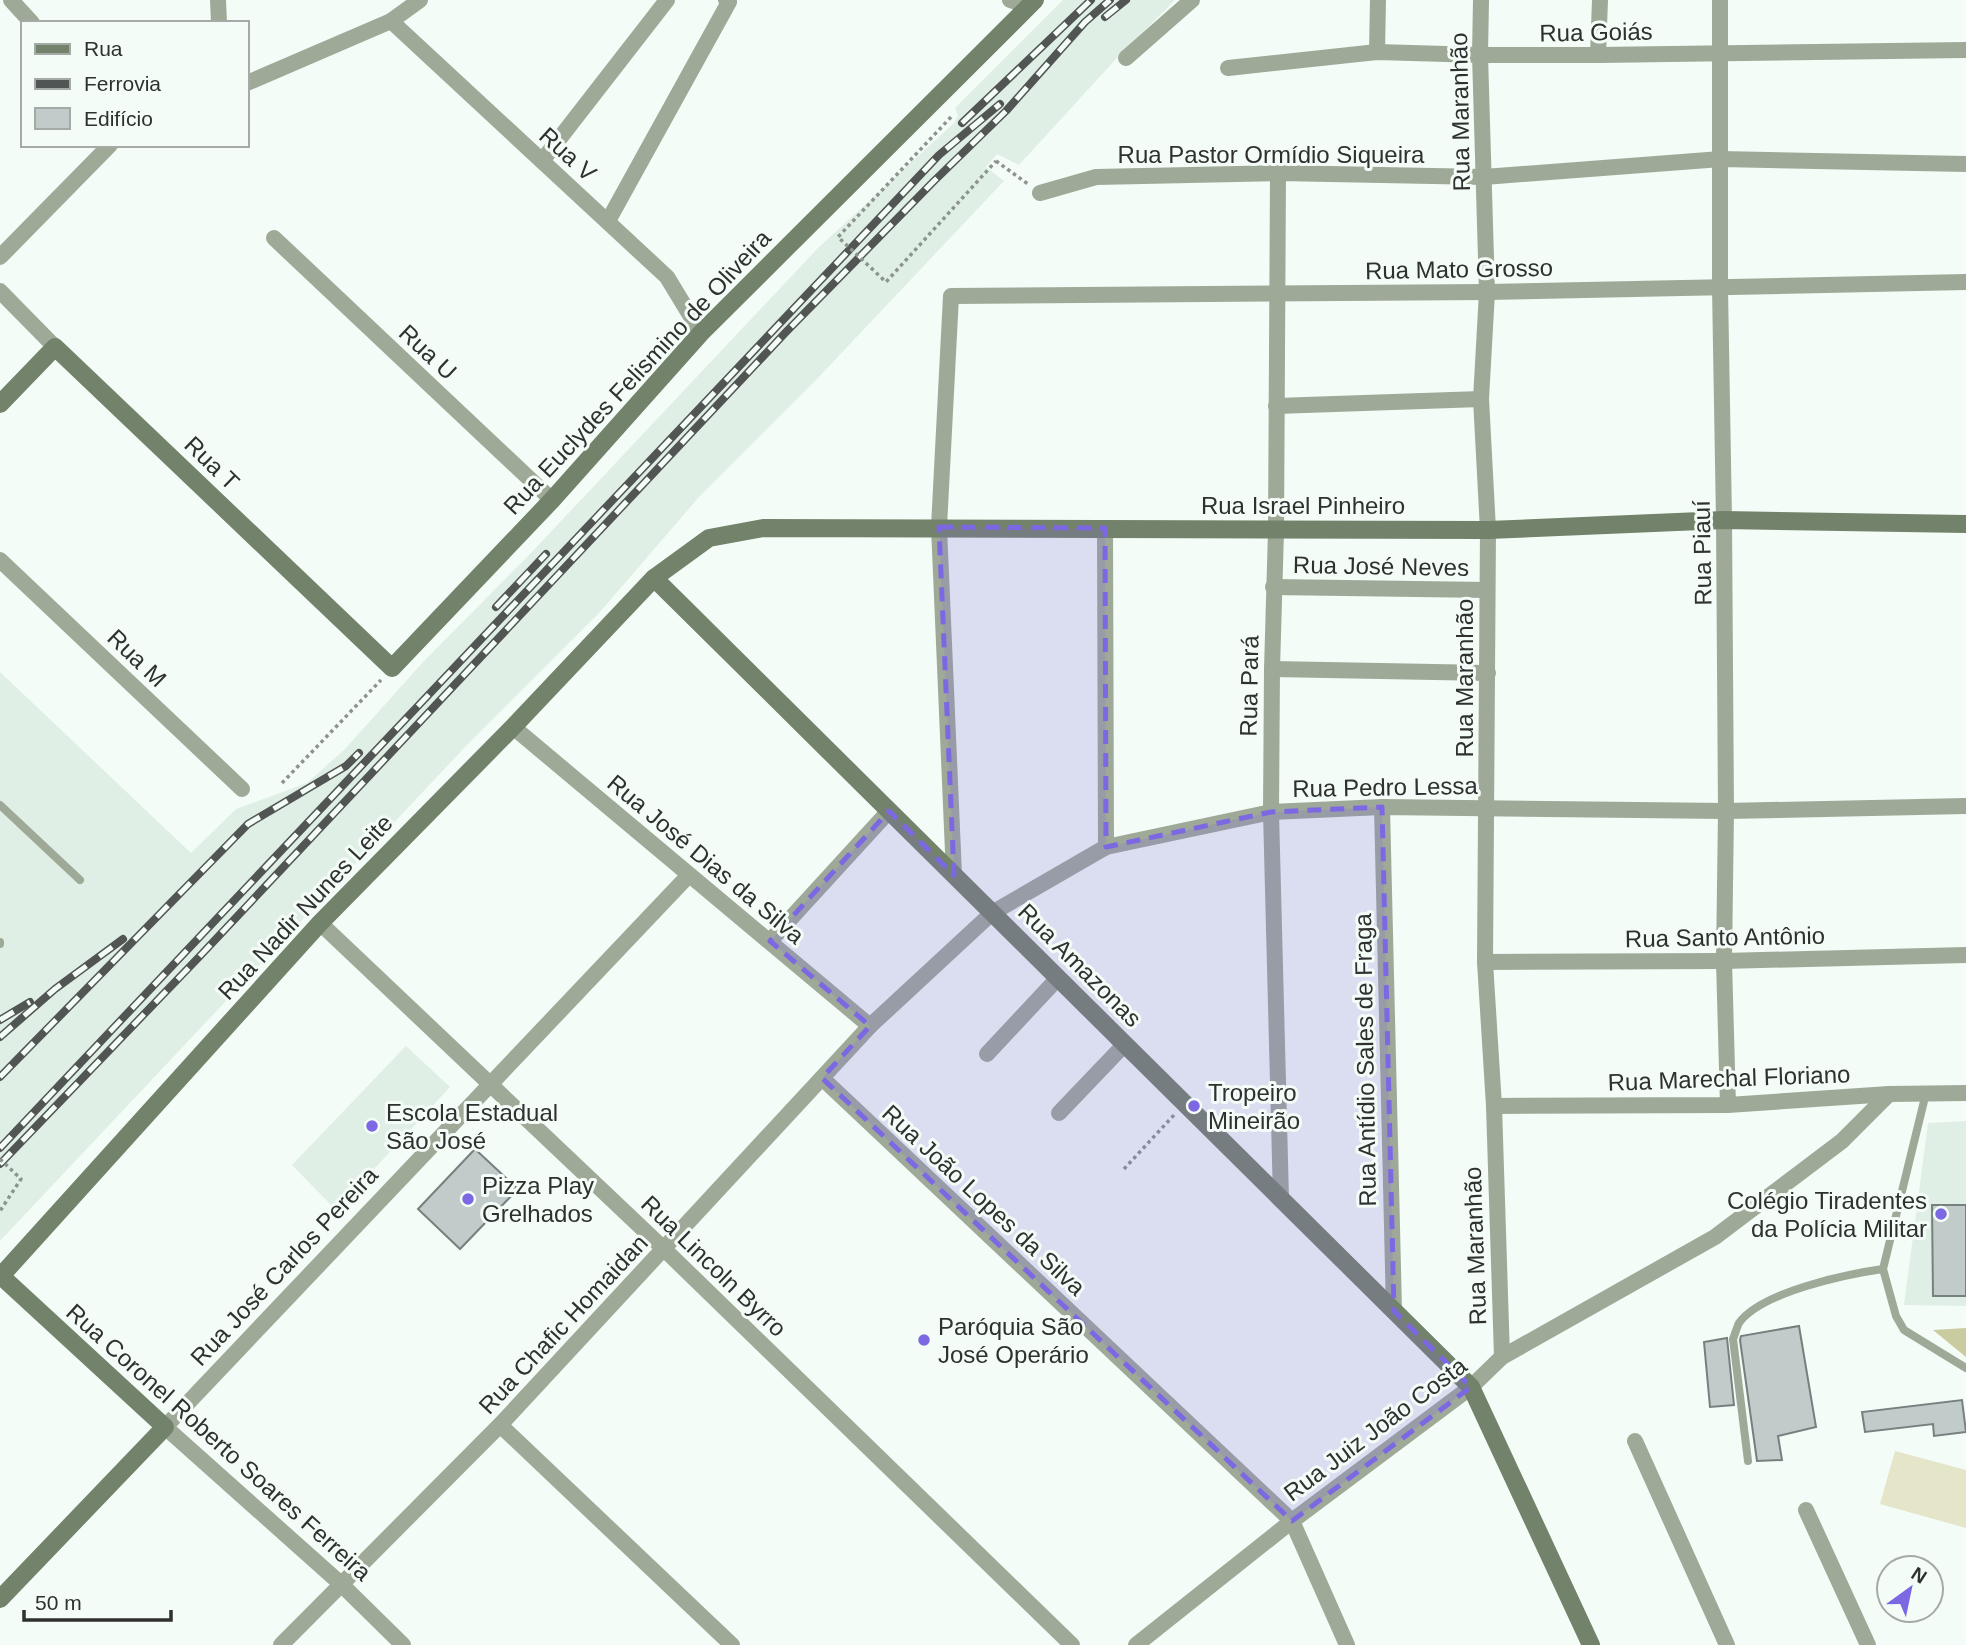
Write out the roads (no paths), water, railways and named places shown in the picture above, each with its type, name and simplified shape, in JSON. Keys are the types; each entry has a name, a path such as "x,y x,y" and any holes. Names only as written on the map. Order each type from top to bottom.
{"street":[{"path":"11,0 30,21"},
{"path":"218,0 219,21"},
{"path":"248,83 391,21 420,0"},
{"path":"541,161 667,0"},
{"path":"608,221 729,2 726,0"},
{"path":"1010,0 1031,3"},
{"path":"1126,58 1192,0"},
{"path":"1377,52 1378,0"},
{"name":"Rua Maranhão","path":"1481,0 1480,55 1487,292 1481,399 1488,530 1485,962 1494,1106 1502,1357"},
{"path":"1598,55 1600,0"},
{"name":"Rua Piauí","path":"1720,0 1720,288 1726,811 1724,961 1728,1105"},
{"name":"Rua Euclydes Felismino de Oliveira","path":"392,668 552,500 701,333 1031,3"},
{"name":"Rua V","path":"391,21 667,277 701,333"},
{"name":"Rua Goiás","path":"1228,68 1377,52 1598,55 1966,50"},
{"path":"0,257 108,147"},
{"name":"Rua Pastor Ormídio Siqueira","path":"1040,193 1096,177 1278,173 1484,177 1721,159 1966,164"},
{"name":"Rua Pará","path":"1278,173 1271,812 1281,1199"},
{"name":"Rua U","path":"274,238 552,500"},
{"name":"Rua Mato Grosso","path":"939,527 951,296 1487,292 1966,282"},
{"name":"Rua T","path":"0,291 55,347 392,668"},
{"path":"0,404 55,347"},
{"path":"1276,406 1481,399"},
{"name":"Rua Israel Pinheiro","path":"654,578 709,538 762,528 1488,530 1724,520 1966,524"},
{"path":"939,527 954,875"},
{"path":"1105,528 1106,847"},
{"name":"Rua M","path":"0,560 242,789"},
{"name":"Rua Nadir Nunes Leite","path":"1,1276 320,923 513,727 654,578"},
{"name":"Rua Amazonas","path":"654,578 1471,1387"},
{"name":"Rua José Neves","path":"1273,587 1487,590"},
{"path":"1272,668 1488,673"},
{"name":"Rua José Dias da Silva","path":"513,727 870,1026"},
{"name":"Rua Pedro Lessa","path":"870,1026 992,913 1106,847 1271,812 1382,807 1726,811 1966,806"},
{"name":"Rua Antídio Sales de Fraga","path":"1382,807 1394,1311"},
{"path":"769,942 889,811"},
{"name":"Rua José Carlos Pereira","path":"0,1599 689,874"},
{"name":"Rua Lincoln Byrro","path":"320,923 664,1249 1072,1645"},
{"name":"Rua Santo Antônio","path":"1485,962 1724,961 1966,955"},
{"path":"987,1054 1058,978"},
{"name":"Rua Chafic Homaidan","path":"281,1645 500,1425 870,1026"},
{"path":"1059,1113 1125,1044"},
{"name":"Rua João Lopes da Silva","path":"822,1079 1292,1521 1347,1645"},
{"name":"Rua Marechal Floriano","path":"1494,1106 1728,1105 1889,1094 1966,1093"},
{"name":"Rua Juiz João Costa","path":"1136,1645 1292,1521 1471,1387 1502,1357 1715,1237 1842,1141 1889,1094"},
{"name":"Rua Coronel Roberto Soares Ferreira","path":"1,1276 341,1584 403,1645"},
{"path":"1471,1387 1591,1645"},
{"path":"500,1425 732,1645"},
{"path":"1635,1441 1727,1645"},
{"path":"1806,1510 1868,1645"}],"lane":[{"path":"0,806 80,880"},
{"path":"1926,1093 1883,1269 1893,1309 1904,1330 1966,1367"},
{"path":"1748,1461 1733,1339 1740,1322 1760,1307 1804,1285 1846,1274 1883,1269"}],"railway":[{"path":"962,123 1091,0"},
{"path":"0,1164 199,957 786,332 1006,111 1085,22 1110,0"},
{"path":"1105,17 1126,0"},
{"path":"0,1148 939,155 1000,104"},
{"path":"496,607 546,554"},
{"path":"0,1077 248,824 346,766 359,753"},
{"path":"0,1037 55,989 123,939"},
{"path":"0,1020 30,1002"}],"place":[{"name":"Tropeiro Mineirão","path":"1194,1106"},
{"name":"Escola Estadual São José","path":"372,1126"},
{"name":"Pizza Play Grelhados","path":"468,1199"},
{"name":"Colégio Tiradentes da Polícia Militar","path":"1941,1214"},
{"name":"Paróquia São José Operário","path":"924,1340"}]}
